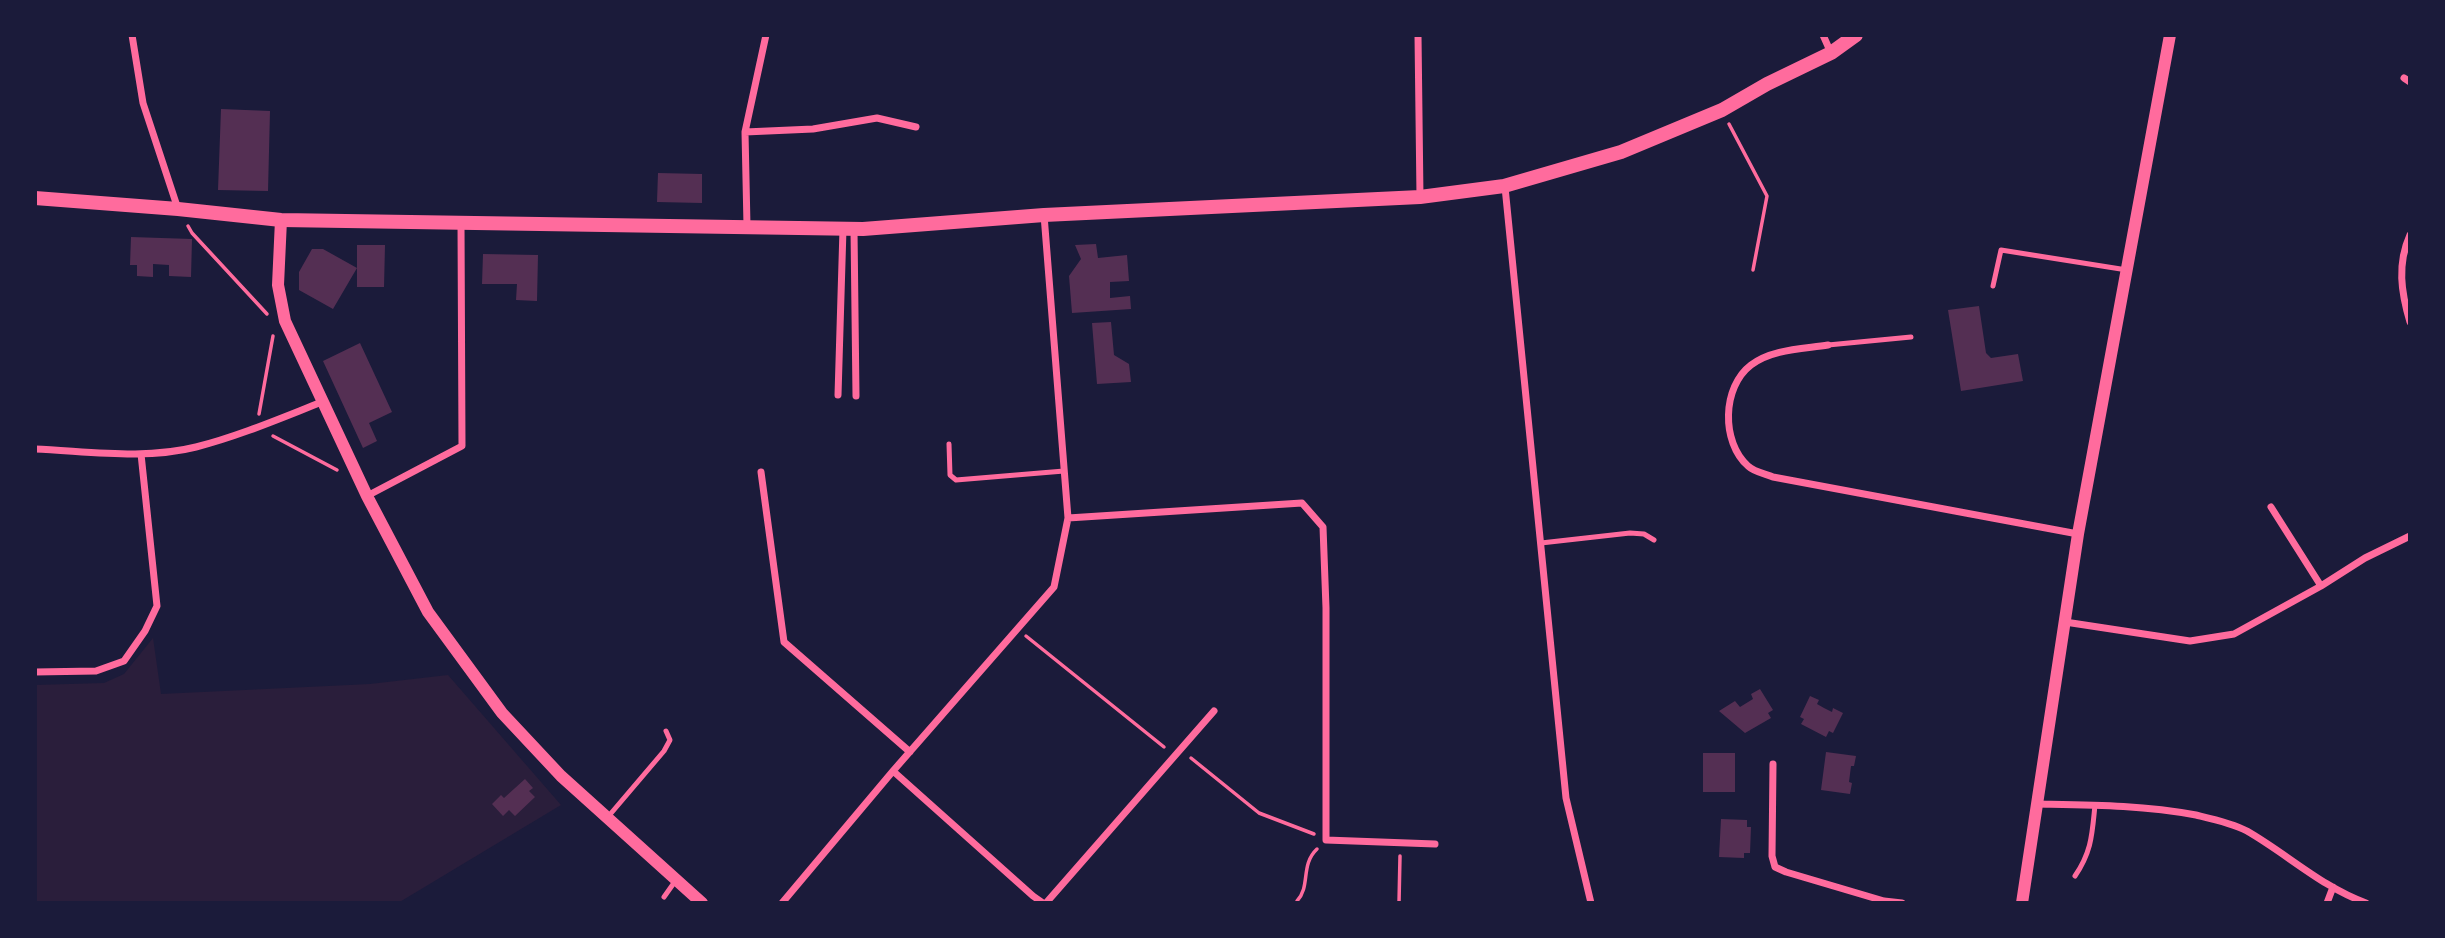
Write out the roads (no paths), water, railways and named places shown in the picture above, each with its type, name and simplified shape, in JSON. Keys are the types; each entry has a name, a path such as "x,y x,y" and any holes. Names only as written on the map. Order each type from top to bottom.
{"main road":[{"path":"35,198 281,220 848,229 1044,215 1420,197 1504,186 1621,152 1722,110 1767,84 1831,53 1856,35"}],"street":[{"path":"132,35 143,103 178,209"},
{"path":"747,226 745,132 766,35"},
{"path":"1418,35 1420,197"},
{"path":"1823,35 1831,53"},
{"path":"2022,903 2078,534 2170,35"},
{"path":"745,132 813,130 877,118 916,127"},
{"path":"1504,186 1566,798 1591,903"},
{"path":"782,903 1054,587 1068,518 1044,215"},
{"path":"281,220 278,285 285,321 367,496 428,612 502,713 561,776 702,903"},
{"path":"367,496 462,446 461,223"},
{"path":"838,395 848,229"},
{"path":"848,229 856,397"},
{"path":"2410,235 2404,249 2401,286 2410,322"},
{"path":"1828,345 1765,357 1751,365 1736,383 1728,423 1732,442 1749,467 1773,477 2078,534"},
{"path":"35,449 141,454 194,448 322,402"},
{"path":"35,672 96,671 124,661 145,631 157,606 141,454"},
{"path":"761,471 784,642 910,752"},
{"path":"1068,518 1302,503 1323,527 1326,608 1325,840 1435,844"},
{"path":"2271,507 2321,586"},
{"path":"2065,622 2190,641 2234,634 2321,586 2365,558 2410,536"},
{"path":"893,771 1045,903 1214,711"},
{"path":"1773,764 1772,856 1775,867 1884,901 1902,903"},
{"path":"2036,804 2131,805 2211,818 2245,830 2333,887 2366,903"},
{"path":"2328,903 2333,887"}],"lane":[{"path":"1993,286 2001,250 2127,270"},
{"path":"1828,345 1911,337"},
{"path":"949,444 950,475 956,480 1065,471"},
{"path":"1541,543 1630,533 1644,534 1654,540"},
{"path":"607,818 664,751 670,740 666,731"},
{"path":"2075,876 2086,860 2091,846 2095,805"},
{"path":"664,897 676,880"}]}
